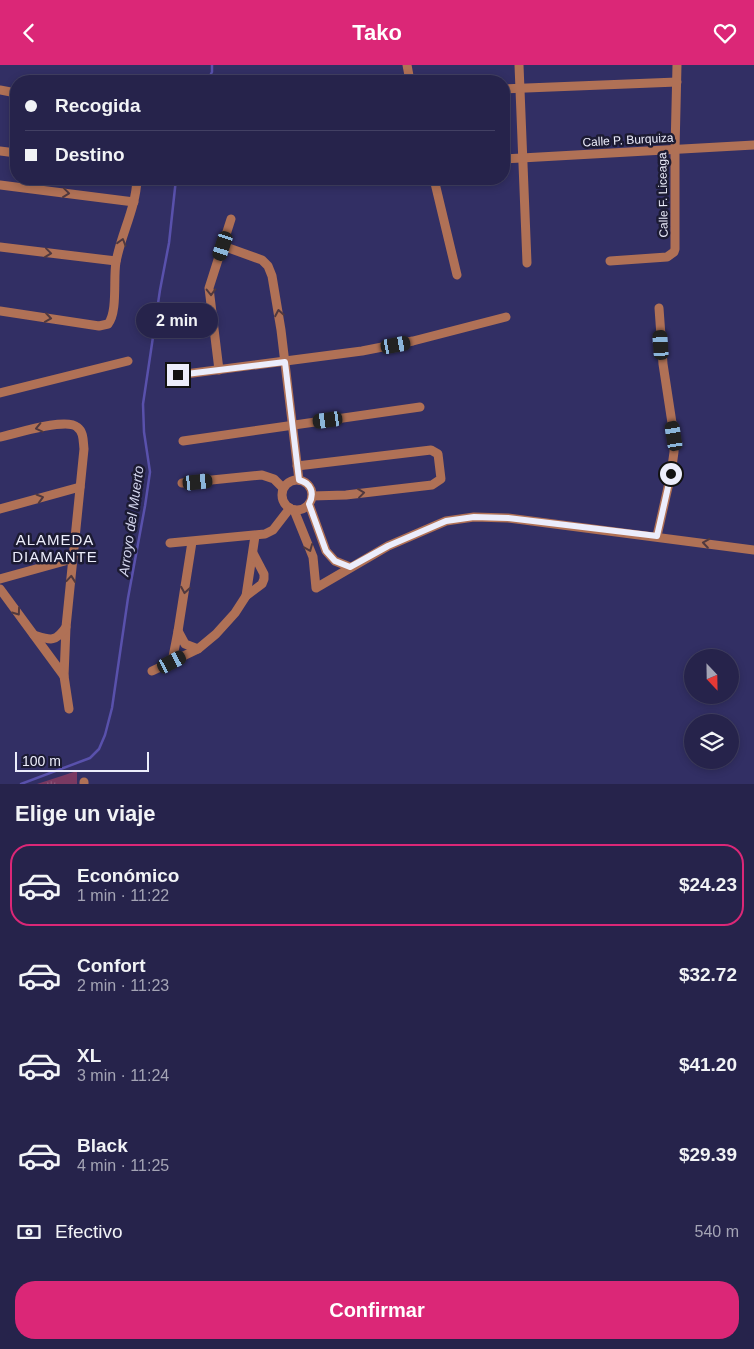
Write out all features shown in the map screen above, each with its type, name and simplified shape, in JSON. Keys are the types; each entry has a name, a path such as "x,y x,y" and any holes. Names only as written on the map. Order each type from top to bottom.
{"street":[{"path":"519,65 527,263"},
{"name":"Calle F. Liceaga","path":"610,261 662,257 674,252 676,243 674,150 677,65"},
{"path":"510,89 676,83"},
{"name":"Calle P. Burquiza","path":"510,159 754,145"},
{"path":"0,185 134,202"},
{"path":"0,311 104,325 111,321 116,261 134,202 136,185"},
{"path":"435,185 457,275"},
{"path":"219,369 209,288 231,219"},
{"path":"223,246 262,260 268,266 272,276 285,362 299,480"},
{"path":"0,247 116,261"},
{"path":"657,536 674,452 674,436 662,363 659,308"},
{"path":"178,375 362,351 413,341 506,317"},
{"path":"0,393 128,361"},
{"path":"183,441 420,407"},
{"path":"1,435 56,424 73,424 78,427 84,441 66,627 64,676 69,709"},
{"path":"170,543 255,536 273,530 292,509 302,509 311,500 432,485 441,479 438,454 431,450 297,466"},
{"path":"182,483 262,475 274,479 283,488"},
{"path":"350,567 335,561 326,551 311,500 309,485 299,480 290,481 283,488 282,497 286,505 292,509 313,557 316,588 388,546 446,521 474,517 508,518 754,549"},
{"path":"0,509 80,487"},
{"path":"246,596 255,536"},
{"path":"172,662 192,541"},
{"path":"152,671 198,649 216,634 235,613 246,596 262,584 264,574 253,553"},
{"path":"0,579 72,559"},
{"path":"0,589 64,676"},
{"path":"34,635 48,640 58,638 66,627"},
{"path":"178,631 185,644 198,649"}],"green space":[{"path":"77,771 77,784 37,784"}],"waterway":[{"name":"Arroyo del Muerto","path":"210,75 212,65"},
{"name":"Arroyo del Muerto","path":"21,784 90,758 99,749 112,708 128,598 150,472 144,432 143,404 169,243 175,185"}],"district":[{"name":"ALAMEDA DIAMANTE","path":"55,548"}],"route":[{"path":"178,375 285,362 299,480 305,481 312,490 309,504 326,551 335,561 350,567 388,546 446,521 474,517 508,518 657,536 671,474"}]}
